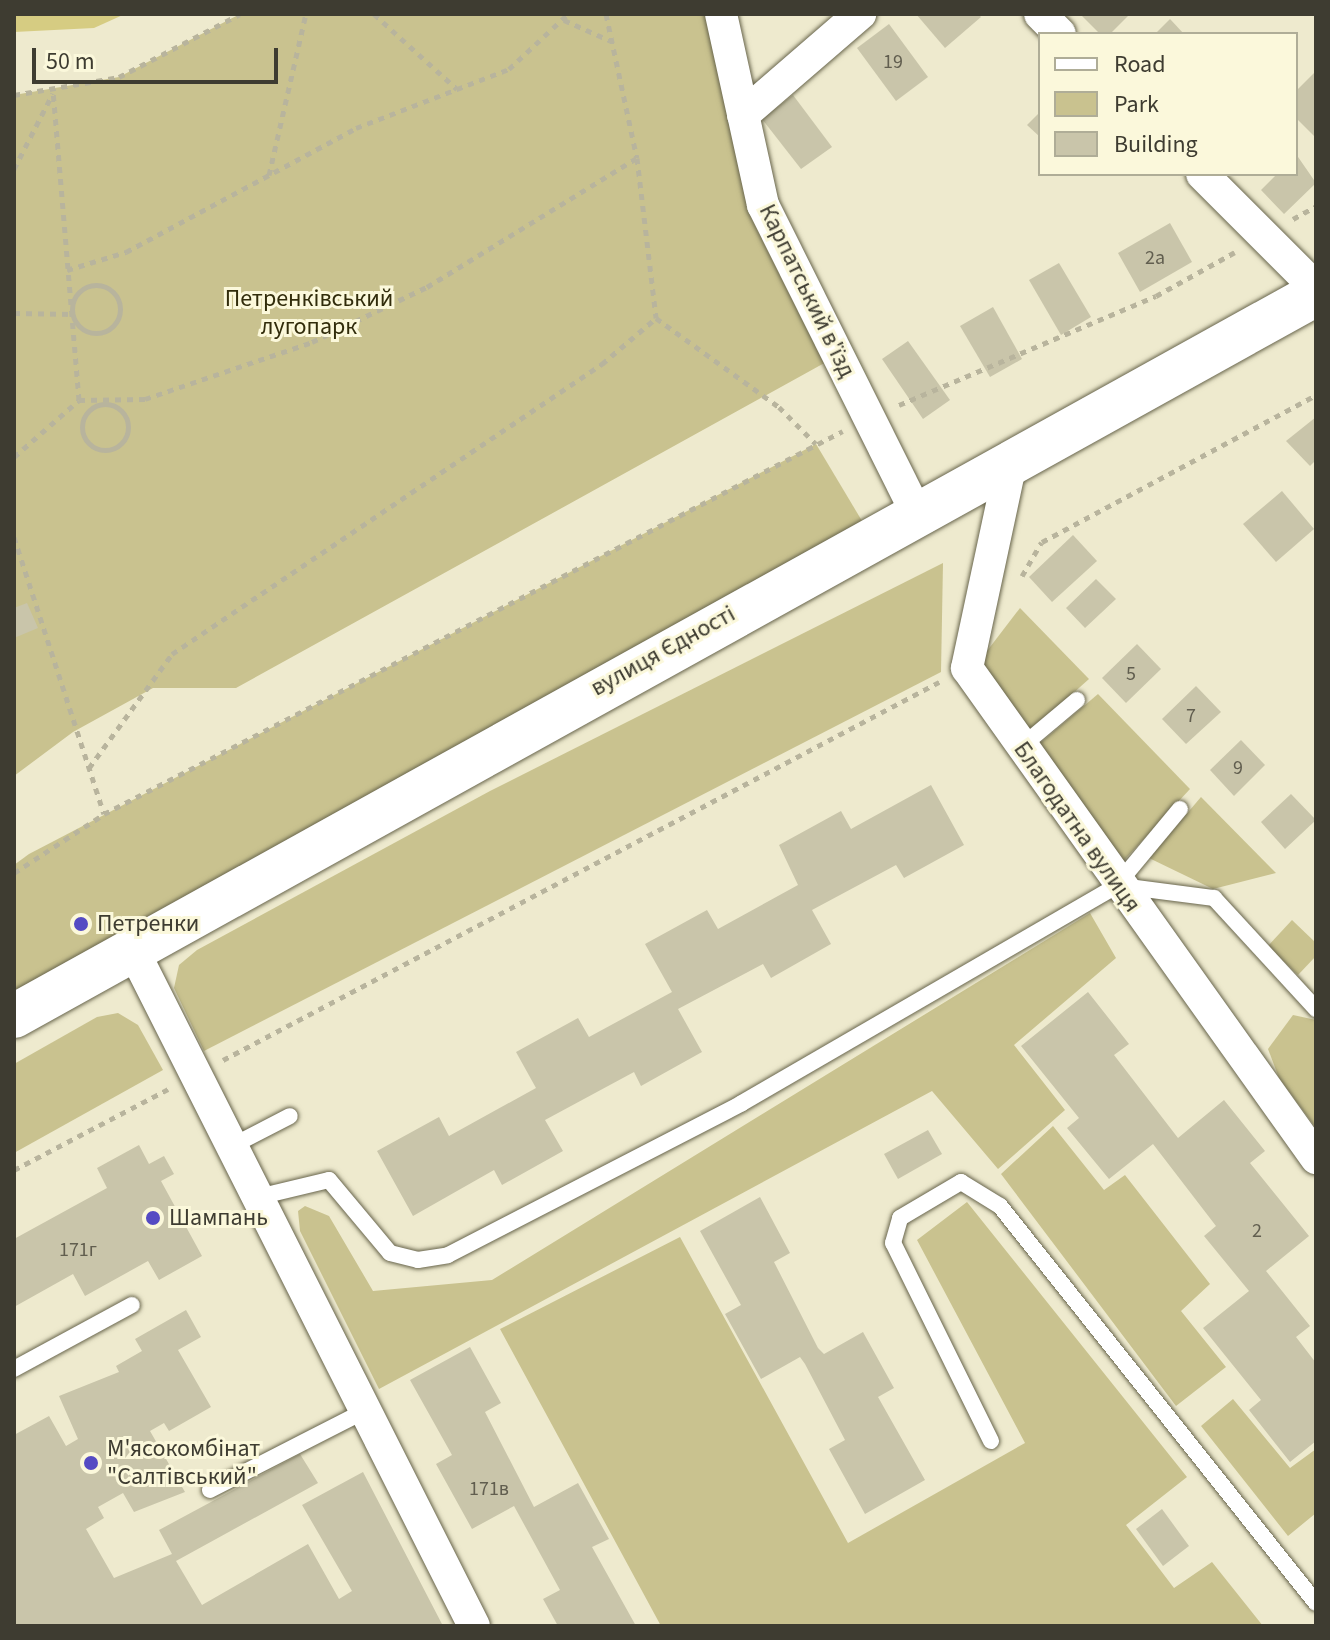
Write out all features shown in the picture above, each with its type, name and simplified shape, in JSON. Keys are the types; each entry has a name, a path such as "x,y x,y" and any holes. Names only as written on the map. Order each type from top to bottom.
{"street":[{"name":"Карпатський в'їзд","path":"721,14 763,205 915,510"},
{"path":"743,115 860,14"},
{"path":"1040,14 1058,32"},
{"path":"1204,176 1265,235 1316,291"},
{"name":"вулиця Єдності","path":"14,1016 915,510 1316,291"},
{"path":"967,668 1012,458"},
{"name":"Благодатна вулиця","path":"967,668 1116,886 1316,1158"},
{"path":"132,948 474,1626"}],"lane":[{"path":"1021,747 1077,700"},
{"path":"258,1197 329,1180 390,1253 408,1259 448,1255 742,1103 1116,886 1180,809"},
{"path":"1116,886 1214,898 1316,1009"},
{"path":"232,1146 290,1116"},
{"path":"991,1441 893,1243 900,1218 961,1182 1000,1206 1316,1603"},
{"path":"14,1369 132,1305"},
{"path":"210,1490 366,1410"}],"path":[{"path":"14,95 53,92 119,77 240,14"},
{"path":"269,175 306,14"},
{"path":"374,14 457,90"},
{"path":"67,270 126,252 356,128 509,69 568,14"},
{"path":"606,14 637,158 656,318 779,407 816,444"},
{"path":"564,20 612,42"},
{"path":"14,169 53,92"},
{"path":"53,92 79,400"},
{"path":"14,457 79,400 107,403 125,414 128,428 122,443 102,450 87,443 82,421 90,408 107,403 145,399 312,342 427,287 637,158"},
{"path":"14,873 104,814 816,444 869,418 1156,296 1316,206"},
{"path":"91,286 113,292 120,305 112,327 98,333 82,329 73,314 78,294 91,286"},
{"path":"14,313 73,314"},
{"path":"89,768 172,654 602,364 656,318"},
{"path":"1019,580 1042,542 1316,395"},
{"path":"14,537 104,814"},
{"path":"14,1170 967,668"}],"green space":[{"name":"Петренківський лугопарк","path":"240,14 708,14 828,361 236,688 153,688 73,732 14,776 14,95 119,77"},
{"path":"816,444 871,536 14,1018 14,865 29,854"},
{"path":"943,563 941,672 204,1051 174,988 179,965 197,950 490,791"},
{"path":"1020,608 1089,679 1024,737 974,668"},
{"path":"1098,694 1190,789 1115,870 1032,750"},
{"path":"1201,797 1276,873 1213,889 1149,858"},
{"path":"1090,913 1116,958 1014,1045 1065,1110 998,1169 932,1091 379,1389 300,1231 298,1211 305,1206 329,1216 373,1291 492,1280"},
{"path":"1292,920 1316,943 1316,956 1298,975 1268,946"},
{"path":"118,1013 138,1025 163,1070 14,1153 14,1064 97,1017"},
{"path":"1293,1015 1316,1020 1316,1128 1279,1078 1268,1049"},
{"path":"1053,1126 1104,1190 1125,1175 1210,1284 1181,1311 1226,1367 1176,1406 1001,1174"},
{"path":"967,1202 1187,1477 1126,1525 1174,1588 1212,1562 1263,1626 661,1626 500,1329 680,1237 848,1543 1025,1443 917,1240"},
{"path":"1233,1399 1290,1468 1316,1449 1316,1513 1288,1536 1201,1426"}],"shaded area":[{"path":"14,14 125,14 94,28 14,32"}],"building":[{"path":"916,14 978,14 981,17 945,48"},
{"path":"1080,14 1130,14 1112,32 1098,32"},
{"path":"1170,19 1182,32 1157,32"},
{"path":"889,24 928,77 896,101 857,48"},
{"path":"1316,71 1316,138 1298,120 1298,89"},
{"path":"793,95 832,147 801,169 762,119"},
{"path":"1038,114 1038,135 1027,125"},
{"path":"1298,157 1316,183 1284,214 1261,190 1275,176 1298,176"},
{"path":"1170,223 1192,262 1140,292 1118,253"},
{"path":"1059,263 1091,317 1061,335 1029,280"},
{"path":"993,307 1022,359 990,377 960,326"},
{"path":"908,341 950,400 923,419 882,359"},
{"path":"1316,417 1316,460 1310,466 1286,441"},
{"path":"1282,491 1314,529 1276,562 1243,524"},
{"path":"1073,535 1097,561 1052,602 1029,577"},
{"path":"1096,579 1116,599 1085,628 1066,608"},
{"path":"27,603 38,628 14,638 14,608"},
{"path":"1137,644 1161,669 1126,703 1102,678"},
{"path":"1196,686 1221,712 1186,744 1162,719"},
{"path":"1241,740 1265,765 1234,796 1210,770"},
{"path":"931,785 964,845 904,878 896,865 812,910 831,944 771,978 763,964 678,1009 702,1052 641,1086 634,1072 545,1120 563,1151 502,1185 494,1170 413,1216 377,1151 439,1117 449,1136 536,1088 516,1052 578,1018 589,1037 672,992 645,944 707,910 718,929 798,885 779,845 841,811 851,829"},
{"path":"1291,794 1316,820 1285,849 1261,822"},
{"path":"1088,992 1129,1044 1114,1055 1178,1138 1224,1100 1265,1151 1250,1163 1309,1236 1266,1271 1310,1326 1296,1337 1316,1363 1316,1441 1290,1462 1249,1410 1261,1400 1203,1328 1249,1291 1204,1236 1216,1226 1153,1144 1109,1179 1067,1128 1079,1118 1021,1046"},
{"path":"928,1130 942,1154 898,1179 884,1154"},
{"path":"139,1145 149,1164 164,1156 174,1174 161,1181 202,1256 159,1280 148,1261 85,1296 73,1274 14,1307 14,1239 107,1188 97,1168"},
{"path":"760,1197 790,1253 774,1262 818,1348 824,1354 863,1332 894,1388 878,1397 925,1480 865,1514 829,1449 845,1440 805,1364 800,1357 761,1379 725,1314 741,1305 700,1231"},
{"name":"М'ясокомбінат \"Салтівський\"","path":"186,1310 201,1337 178,1350 211,1407 169,1431 164,1423 150,1431 185,1492 134,1512 123,1493 98,1507 104,1518 86,1529 114,1578 172,1554 159,1530 300,1454 318,1483 176,1561 202,1605 308,1544 339,1599 352,1591 302,1505 363,1472 443,1626 14,1626 14,1435 49,1416 66,1446 78,1439 59,1396 119,1372 116,1366 142,1351 135,1339"},
{"path":"470,1347 501,1403 485,1412 534,1507 578,1483 609,1539 592,1547 636,1626 558,1626 543,1599 560,1590 514,1506 472,1529 436,1464 452,1455 410,1380"},
{"path":"1162,1509 1189,1546 1163,1566 1136,1529"}],"place":[{"name":"Петренки","path":"81,924"},
{"name":"Шампань","path":"153,1218"},
{"name":"М'ясокомбінат \"Салтівський\"","path":"91,1463"}]}
